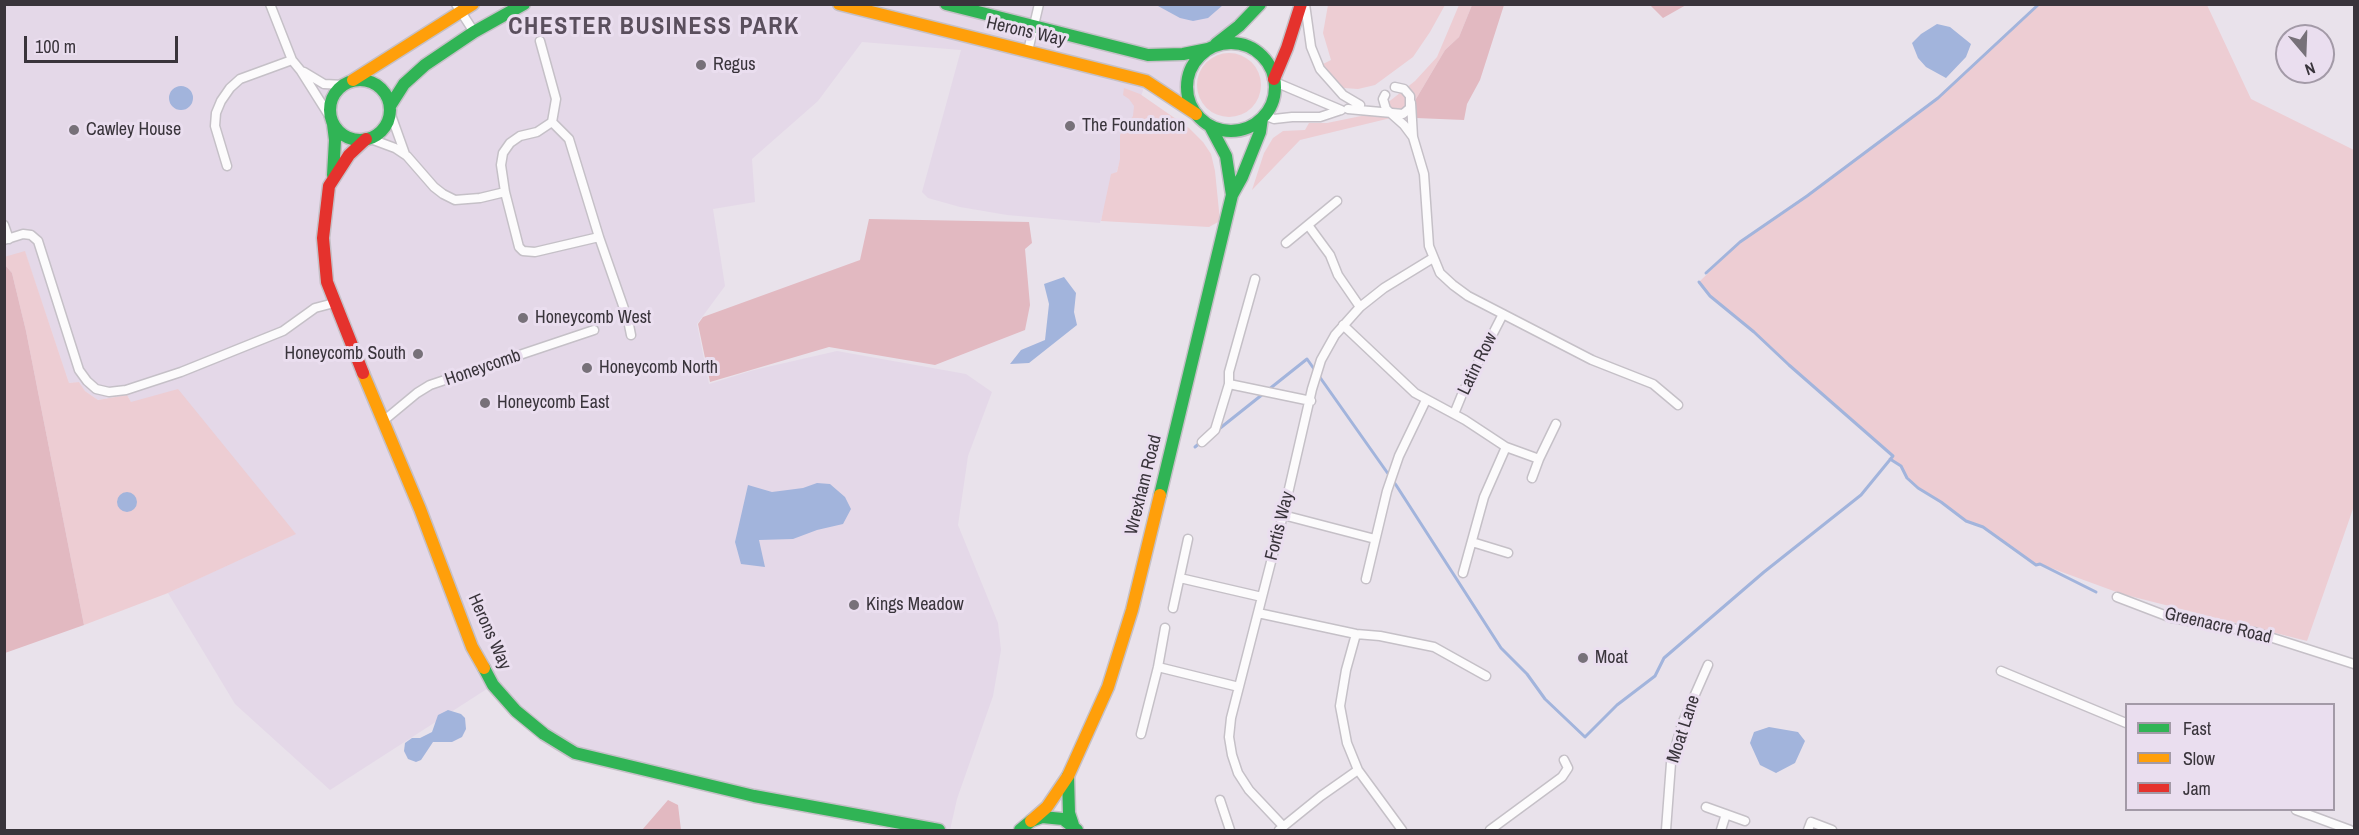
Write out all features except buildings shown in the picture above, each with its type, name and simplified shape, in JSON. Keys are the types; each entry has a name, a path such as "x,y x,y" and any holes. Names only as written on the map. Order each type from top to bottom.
{"main road":[{"path":"473,4 458,8 336,91 331,101 332,120 338,131 347,137 367,139 384,128 390,109 404,84 418,71 474,32 524,4"},
{"name":"Herons Way","path":"839,4 1146,81 1196,114"},
{"name":"Herons Way","path":"946,4 1148,55 1183,54 1210,48"},
{"path":"1260,4 1239,26 1195,62 1188,78 1187,91 1190,103 1196,114 1210,126 1236,131 1254,124 1263,117 1271,105 1274,80 1303,4"},
{"path":"1210,48 1233,43 1255,50 1266,61 1274,80"},
{"path":"348,83 366,80 379,87 387,98 390,109"},
{"name":"Wrexham Road","path":"1020,831 1047,807 1068,776 1108,687 1132,610 1208,303 1232,195 1242,177 1260,132 1263,117"},
{"name":"Herons Way","path":"332,120 335,140 333,177 325,207 322,255 327,282 482,667 493,685 516,711 544,734 575,753 754,796 939,831"},
{"name":"Wrexham Road","path":"1210,126 1229,166 1232,195"},
{"name":"Herons Way","path":"333,177 349,155 367,139"},
{"name":"Wrexham Road","path":"1068,776 1069,813 1075,828"},
{"path":"1031,821 1042,817 1053,817 1075,828"}],"street":[{"path":"270,4 292,60 332,120"},
{"path":"1028,51 1038,4"},
{"path":"1303,4 1311,46 1320,69 1343,95 1360,105"},
{"path":"458,8 474,32"},
{"path":"540,41 556,99 552,122 537,132 520,136 510,143 503,153 501,165 505,192 519,246 523,251 535,252 598,237"},
{"path":"227,166 215,126 216,113 221,100 240,79 292,60"},
{"path":"301,71 324,84 348,83"},
{"path":"1263,117 1274,119 1320,117 1341,110 1274,80"},
{"path":"1395,87 1408,92 1411,103 1413,137 1424,174 1429,246 1440,273 1453,285 1503,314 1592,360 1653,384 1678,405"},
{"path":"1385,95 1383,99 1386,109 1413,137"},
{"path":"1348,109 1403,114 1411,103"},
{"path":"390,109 407,156"},
{"path":"552,122 569,139 598,237 628,320 631,335"},
{"path":"367,139 395,148 407,156 434,188 455,200 480,198 505,192"},
{"path":"1287,243 1337,201"},
{"path":"4,225 7,239 23,234 31,235 38,240 79,370 96,389 126,390 181,372 283,331 315,308 334,303"},
{"path":"1308,225 1330,255 1338,274 1360,307"},
{"name":"Fortis Way","path":"1281,828 1249,790 1238,773 1229,737 1231,718 1283,515 1312,389 1322,360 1343,325 1360,307 1384,288 1433,258"},
{"path":"1202,442 1215,430 1229,384 1229,372 1254,279"},
{"name":"Latin Row","path":"1454,414 1503,314"},
{"path":"1343,325 1397,378 1426,400 1454,414 1506,447 1539,459"},
{"name":"Honeycomb","path":"382,422 417,393 430,386 594,330"},
{"path":"1229,384 1311,400"},
{"path":"1366,579 1399,456 1426,400"},
{"path":"1532,478 1556,424"},
{"path":"1463,573 1484,497 1506,447"},
{"path":"1283,515 1375,539"},
{"path":"1173,608 1188,539"},
{"path":"1472,542 1508,553"},
{"path":"1179,578 1262,597"},
{"name":"Greenacre Road","path":"2117,597 2172,618 2254,632 2355,664"},
{"path":"1258,613 1356,634 1380,636 1434,647 1486,676"},
{"path":"1141,734 1165,628"},
{"path":"1356,634 1346,670 1340,706 1347,743 1358,770 1402,831"},
{"name":"Moat Lane","path":"1666,831 1671,763 1682,724 1708,665"},
{"path":"1158,667 1239,687"},
{"path":"2001,671 2125,722"},
{"path":"1490,831 1562,777 1568,768 1564,760"},
{"path":"1281,828 1358,770"},
{"path":"1220,800 1228,817 1230,831"},
{"path":"1706,807 1746,821"},
{"path":"2299,811 2350,831"},
{"path":"1720,831 1726,814"},
{"path":"1808,831 1811,822 1832,831"}],"shaded area":[{"name":"CHESTER BUSINESS PARK","path":"4,5 1260,5 1195,62 1188,78 1187,91 1190,103 1146,81 1100,223 1007,215 960,207 928,198 922,192 961,50 862,42 818,101 752,159 755,202 713,209 725,286 697,324 709,384 754,370 837,351 966,374 992,392 968,456 958,525 998,623 1001,650 993,696 957,799 950,830 940,830 575,753 493,685 330,790 235,704 168,593 295,533 131,402 127,395 98,400 85,391 79,382 69,383 25,252 5,258"},
{"path":"1328,5 1445,5 1413,57 1375,85 1358,89 1344,88 1333,80 1323,64 1331,60 1323,33"},
{"path":"1459,5 1472,5 1459,37 1445,50 1413,104 1416,118 1399,116 1300,140 1252,190 1264,153 1273,138 1283,131 1305,130 1309,123 1327,123 1366,115 1386,104 1415,81 1437,57"},
{"path":"1472,5 1504,5 1480,80 1467,104 1464,120 1416,118 1413,104 1445,50 1459,37"},
{"path":"1650,5 1686,5 1663,18"},
{"path":"2039,5 2207,5 2251,99 2354,150 2354,506 2307,641 2122,594 2040,564 2036,565 1983,527 1966,521 1918,488 1907,478 1901,466 1890,459 1893,455 1710,296 1699,282 1740,242 1807,196 1938,98"},
{"path":"1229,53 1241,55 1252,62 1259,73 1261,85 1259,97 1252,108 1241,115 1229,117 1217,115 1206,108 1199,97 1197,85 1199,73 1206,62 1217,55"},
{"path":"1124,88 1140,94 1189,128 1203,142 1211,154 1215,171 1220,221 1209,227 1101,221 1111,174 1117,172 1120,159 1120,135 1133,116 1134,106 1123,95"},
{"path":"869,219 1029,222 1032,243 1025,249 1030,305 1025,330 935,365 829,347 710,382 698,324 703,317 860,260"},
{"path":"25,251 69,383 79,382 85,391 98,400 127,395 131,402 178,389 296,534 168,593 84,625 26,331 12,273 5,265 4,257"},
{"path":"5,265 12,273 26,331 84,625 5,653"},
{"path":"668,800 678,805 681,830 642,830"}],"water":[{"path":"1144,5 1223,5 1208,18 1193,21 1180,18 1158,6"},
{"path":"1937,24 1950,27 1971,44 1966,57 1946,78 1926,67 1918,58 1912,43"},
{"path":"181,86 186,87 192,93 192,103 186,109 181,110 176,109 170,103 169,98 170,93 176,87"},
{"path":"1064,277 1076,293 1074,312 1077,325 1029,363 1010,364 1021,350 1045,340 1049,304 1044,284"},
{"path":"817,483 830,484 845,497 851,509 843,524 793,539 759,540 765,567 741,564 735,542 748,485 772,492 803,488"},
{"path":"127,492 134,495 137,502 134,509 127,512 120,509 117,502 120,495"},
{"path":"448,710 461,714 465,718 466,729 462,737 452,742 433,742 421,760 416,762 408,759 404,751 405,743 412,738 420,738 432,732 438,715"},
{"path":"1769,727 1798,732 1805,741 1795,763 1776,773 1760,765 1750,743 1754,732"}],"waterway":[{"path":"1706,273 1740,242 1807,196 1938,98 2039,4"},
{"path":"1219,429 1307,359 1396,485 1501,648 1527,674 1545,699 1585,737 1617,705 1655,676 1664,658 1764,572 1861,495 1893,456 1754,332 1710,296 1699,282"},
{"path":"1195,447 1201,442"},
{"path":"1890,459 1901,466 1907,478 1918,488 1966,521 1983,527 2036,565 2040,564 2096,592"}],"traffic: fast":[{"path":"390,106 404,84 425,65 474,32 524,4"},
{"path":"946,4 1148,55 1183,54 1208,49"},
{"path":"1216,44 1239,26 1260,4"},
{"path":"1231,43 1248,46 1262,56 1272,70 1275,87 1272,104 1262,118 1248,128 1231,131 1214,128 1200,118 1190,104 1187,87 1190,70 1200,56 1214,46 1231,43"},
{"path":"360,80 377,85 385,93 390,110 385,127 377,135 360,140 343,135 335,127 330,110 335,93 343,85 360,80"},
{"path":"1232,195 1242,177 1260,132 1262,118"},
{"path":"333,124 335,140 333,175"},
{"path":"1160,495 1232,195 1226,156 1210,126"},
{"path":"484,668 493,685 516,711 544,734 575,753 754,796 939,830"},
{"path":"1068,776 1069,813 1073,825"},
{"path":"1020,830 1031,821 1042,817 1063,819 1077,830"}],"traffic: slow":[{"path":"353,80 473,4"},
{"path":"839,4 1146,81 1196,114"},
{"path":"363,373 420,509 472,647 484,668"},
{"path":"1031,821 1047,807 1068,776 1108,687 1132,610 1160,495"}],"traffic: jam":[{"path":"1274,79 1301,4"},
{"path":"363,373 327,282 323,238 329,186 349,155 366,139"}],"place":[{"name":"Regus","path":"701,65"},
{"name":"The Foundation","path":"1070,126"},
{"name":"Cawley House","path":"74,130"},
{"name":"Honeycomb West","path":"523,318"},
{"name":"Honeycomb South","path":"418,354"},
{"name":"Honeycomb North","path":"587,368"},
{"name":"Honeycomb East","path":"485,403"},
{"name":"Kings Meadow","path":"854,605"},
{"name":"Moat","path":"1583,658"}],"district":[{"name":"CHESTER BUSINESS PARK","path":"654,28"}]}
